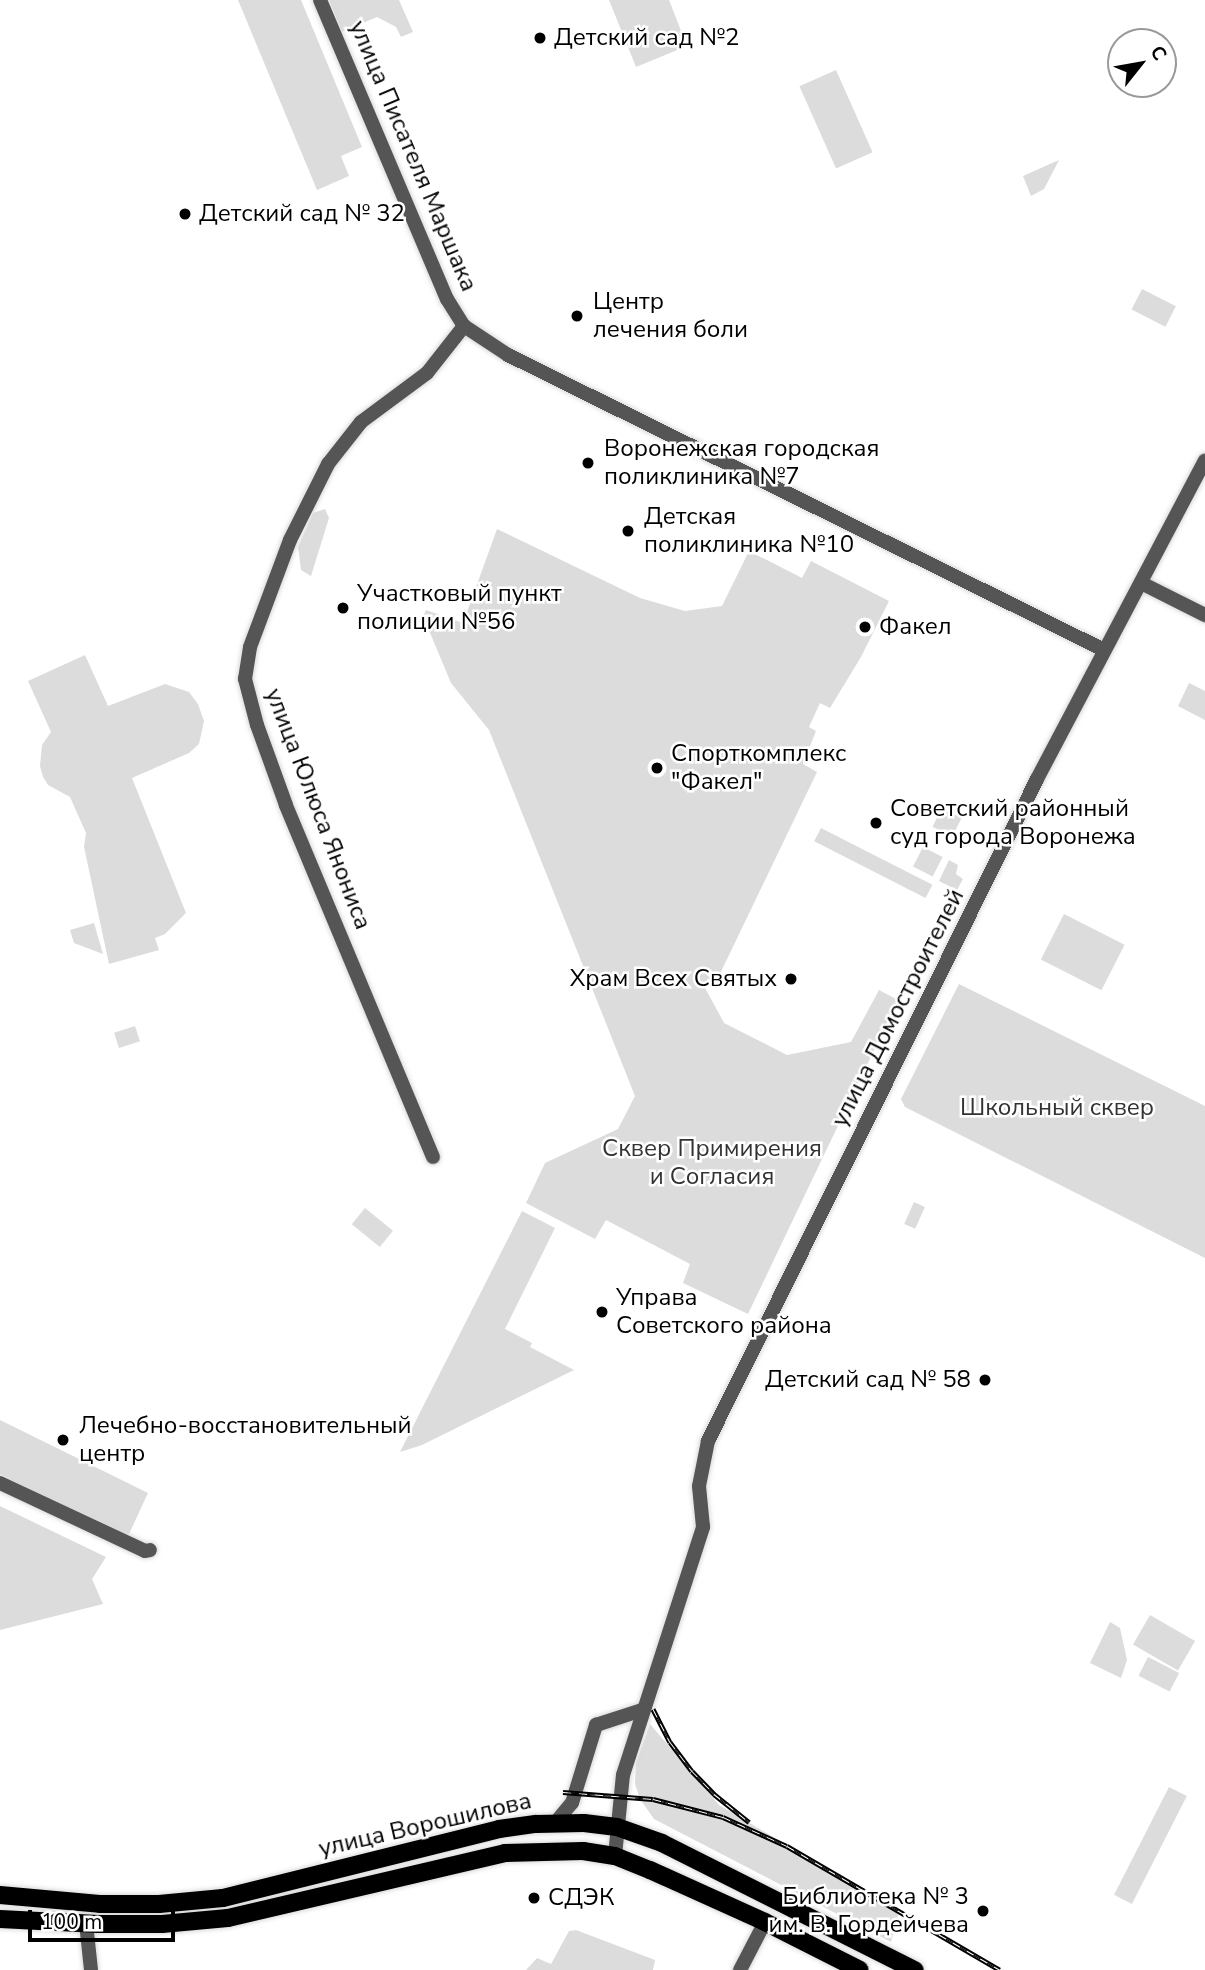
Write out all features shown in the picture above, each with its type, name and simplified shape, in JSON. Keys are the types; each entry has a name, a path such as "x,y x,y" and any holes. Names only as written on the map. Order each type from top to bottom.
{"main road":[{"name":"улица Ворошилова","path":"0,1895 112,1904 159,1904 223,1898 499,1829 555,1822 617,1828 662,1843 717,1868 915,1970"},
{"name":"улица Ворошилова","path":"0,1919 162,1923 228,1918 523,1851 583,1851 615,1856 765,1922 860,1970"}],"street":[{"name":"улица Писателя Маршака","path":"320,0 447,299 464,326 508,355 1104,650"},
{"name":"улица Юлюса Янониса","path":"433,1157 286,805 257,725 245,679 250,647 290,540 332,457 361,422 427,373 464,326"},
{"name":"улица Домостроителей","path":"615,1856 623,1774 703,1527 699,1486 708,1441 876,1098 1104,650 1205,461"},
{"path":"1141,583 1205,615"},
{"path":"0,1483 145,1551 150,1550"},
{"path":"555,1822 572,1802 596,1725 642,1710"},
{"path":"740,1970 765,1922"},
{"path":"86,1923 91,1970"}],"green space":[{"path":"238,0 301,0 362,147 341,156 349,176 317,190"},
{"path":"329,0 399,0 413,32 401,37 396,27 377,17 342,32"},
{"path":"609,0 669,0 687,46 636,67"},
{"path":"836,70 873,152 836,168 799,86"},
{"path":"1059,160 1044,189 1031,196 1023,176"},
{"path":"1142,289 1176,306 1165,327 1132,309"},
{"path":"325,509 329,518 311,576 301,570 298,547 313,513"},
{"name":"Спорткомплекс \"Факел\"","path":"497,529 640,598 685,611 722,606 749,551 802,578 811,561 889,601 861,657 830,708 820,703 809,727 816,731 803,764 817,772 717,980 704,986 724,1023 787,1055 851,1042 879,990 898,1000 748,1314 683,1283 690,1264 606,1220 595,1239 526,1203 545,1163 618,1129 635,1096 489,730 451,683 423,616 426,610 463,623"},
{"path":"85,655 108,706 165,684 189,692 198,704 204,721 199,744 189,753 132,778 186,913 165,934 155,938 159,950 109,964 84,847 86,833 70,797 48,785 43,777 40,766 42,745 51,732 28,681"},
{"path":"1189,683 1205,691 1205,720 1178,706"},
{"path":"942,808 962,818 952,837 932,827"},
{"path":"821,828 932,885 926,898 814,841"},
{"path":"923,847 943,857 933,877 913,867"},
{"path":"949,860 958,865 956,874 963,879 957,890 939,881"},
{"path":"1064,914 1125,945 1101,990 1041,959"},
{"path":"94,923 103,954 74,943 70,930"},
{"name":"Школьный сквер","path":"959,984 1205,1106 1205,1258 905,1107 901,1099"},
{"path":"135,1026 140,1041 119,1048 114,1033"},
{"path":"914,1202 925,1207 915,1229 904,1224"},
{"path":"365,1208 393,1231 380,1247 352,1224"},
{"path":"522,1211 555,1228 505,1329 532,1343 530,1347 574,1370 422,1445 400,1452"},
{"path":"0,1420 148,1493 129,1534 119,1536 0,1474"},
{"path":"0,1506 106,1557 92,1579 103,1604 0,1630"},
{"path":"1150,1615 1195,1641 1178,1670 1133,1644"},
{"path":"1110,1622 1120,1628 1127,1660 1121,1678 1090,1663"},
{"path":"1148,1657 1179,1673 1170,1692 1138,1676"},
{"path":"650,1724 719,1805 899,1911 891,1942 654,1819 640,1799 635,1784 636,1763"},
{"path":"1169,1787 1187,1796 1132,1904 1114,1895"},
{"path":"576,1930 655,1960 653,1970 526,1970 537,1958 551,1964 569,1931"}],"railway":[{"path":"653,1709 670,1742 692,1771 714,1794 749,1822"},
{"path":"563,1792 653,1799 723,1817 787,1846 1000,1970"}],"place":[{"name":"Детский сад №2","path":"540,38"},
{"name":"Детский сад № 32","path":"185,214"},
{"name":"Центр лечения боли","path":"577,316"},
{"name":"Воронежская городская поликлиника №7","path":"588,463"},
{"name":"Детская поликлиника №10","path":"628,531"},
{"name":"Участковый пункт полиции №56","path":"343,608"},
{"name":"Факел","path":"865,627"},
{"name":"Спорткомплекс \"Факел\"","path":"657,768"},
{"name":"Советский районный суд города Воронежа","path":"876,823"},
{"name":"Храм Всех Святых","path":"791,979"},
{"name":"Управа Советского района","path":"602,1312"},
{"name":"Детский сад № 58","path":"985,1380"},
{"name":"Лечебно-восстановительный центр","path":"63,1440"},
{"name":"СДЭК","path":"534,1898"},
{"name":"Библиотека № 3 им. В. Гордейчева","path":"983,1911"}],"park label":[{"name":"Сквер Примирения и Согласия","path":"712,1163"}]}
